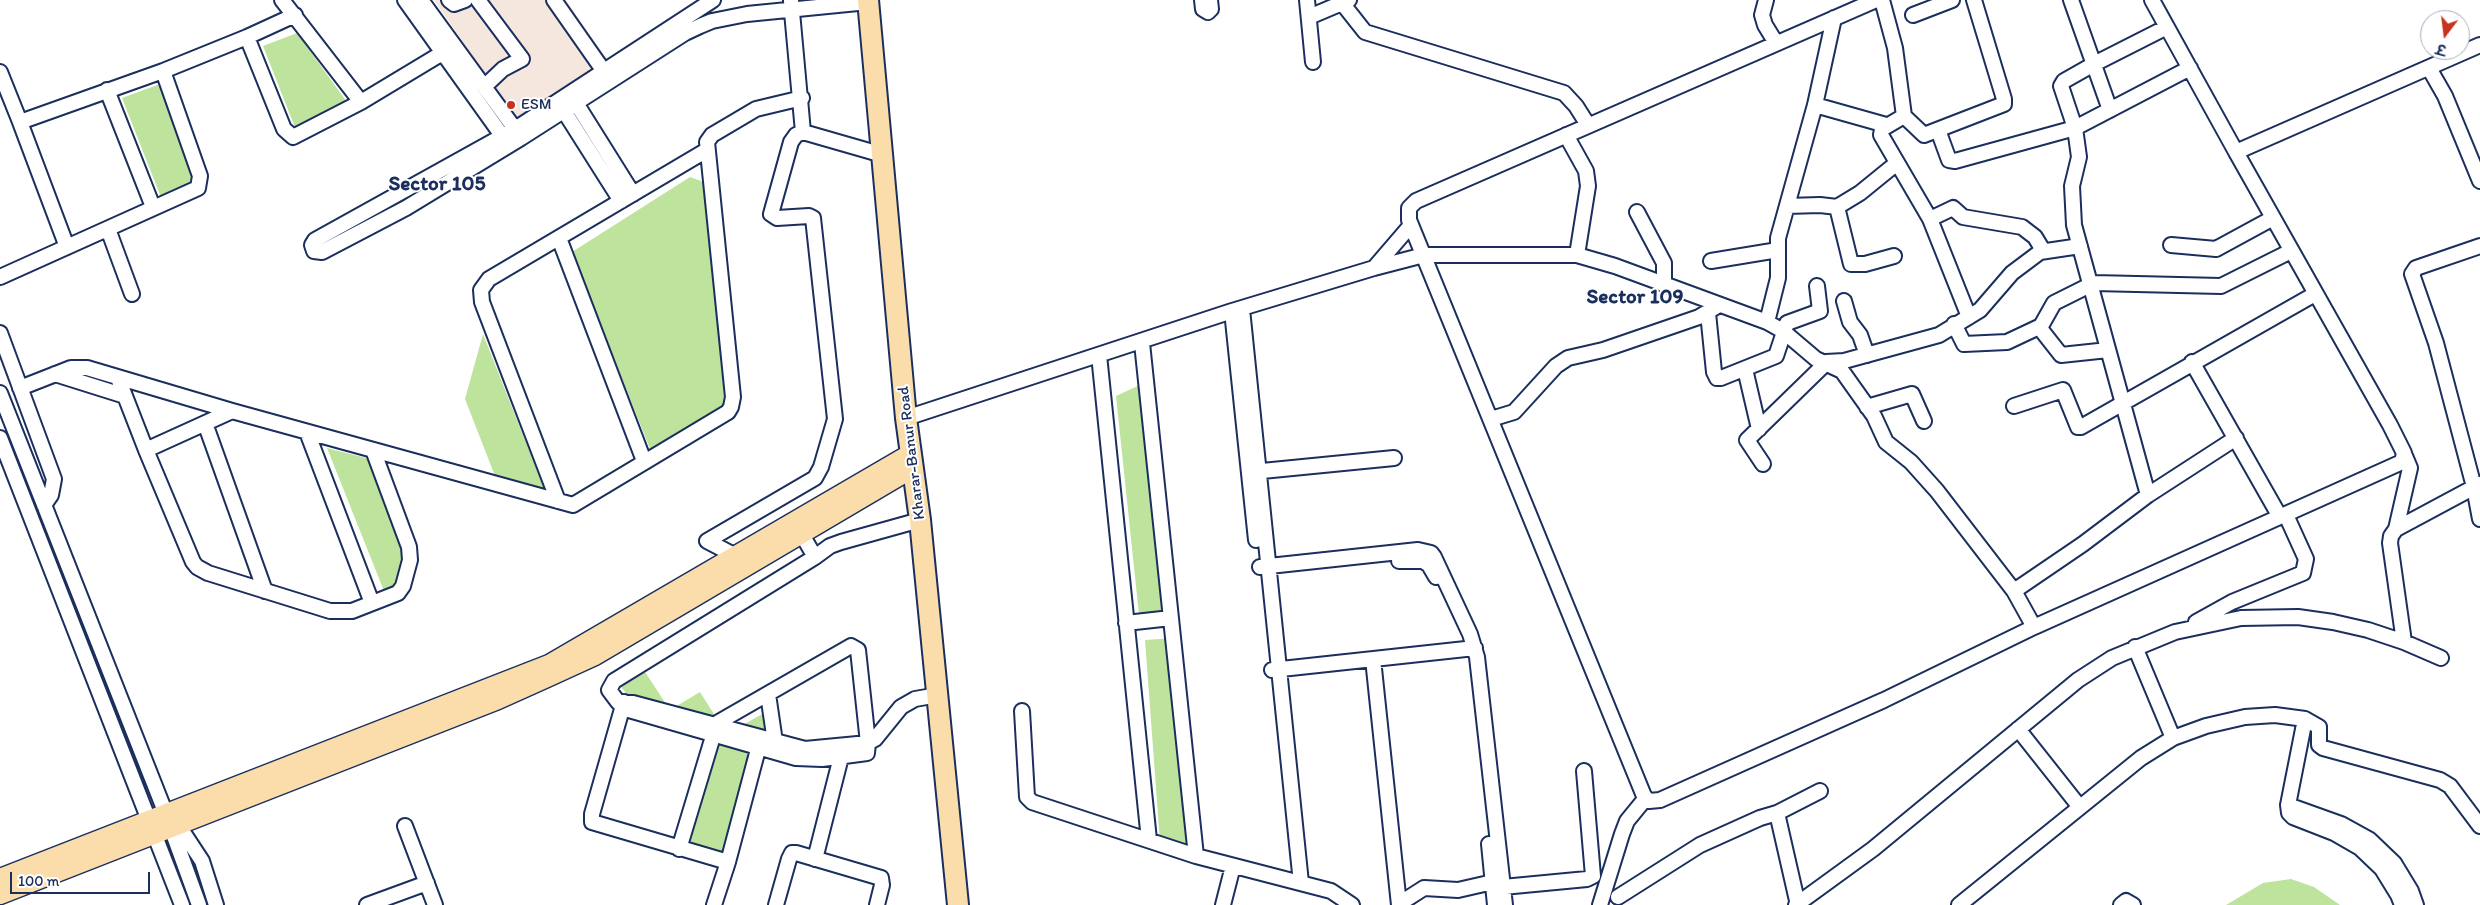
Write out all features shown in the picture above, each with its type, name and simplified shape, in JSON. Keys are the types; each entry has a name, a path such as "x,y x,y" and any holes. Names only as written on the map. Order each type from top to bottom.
{"highway":[{"name":"Kharar-Banur Road","path":"868,1 906,418 920,520 958,905"}],"main road":[{"path":"0,896 548,664 598,637 734,555 912,461"},
{"path":"0,878 164,825 498,700 579,663 801,533 912,461"}],"street":[{"path":"282,0 360,102"},
{"path":"405,0 509,137"},
{"path":"422,0 484,86 509,137"},
{"path":"449,0 454,4 465,0"},
{"path":"478,0 522,59 503,69 484,86"},
{"path":"554,0 604,70"},
{"path":"713,0 604,70 509,137 406,208 322,252 314,251 312,245 315,240 509,137 564,111 685,33 700,26 725,18 791,4 868,1"},
{"path":"1202,0 1203,9 1208,12 1211,9 1210,0"},
{"path":"1307,0 1313,62"},
{"path":"1766,0 1762,15 1765,25 1776,43"},
{"path":"1876,0 1416,201 1408,212 1411,225 1645,799 1653,802 1669,796 1884,700 2034,627 2400,463 2405,456"},
{"path":"1882,0 1895,48 1904,116 1922,135 2001,106 2004,102 1974,0"},
{"path":"1913,15 1952,0"},
{"path":"2071,0 2110,110"},
{"path":"2152,0 2390,425 2410,468 2396,529 2391,536 2390,543 2404,642"},
{"path":"1309,17 1345,2 1360,28 1370,34 1564,93 1571,99 1588,125"},
{"path":"791,4 802,98 803,132"},
{"path":"20,122 247,38 295,15"},
{"path":"1766,322 1778,278 1778,250 1787,206 1815,105 1834,18"},
{"path":"2148,495 2074,225 2072,189 2079,160 2075,128 2061,86 2064,81 2094,64 2166,27"},
{"path":"247,38 284,129 288,135 298,136 444,52"},
{"path":"2236,152 2480,45"},
{"path":"1938,130 1949,160 1953,161 2075,128 2190,68"},
{"path":"2429,68 2445,96 2480,181"},
{"path":"0,277 198,188 201,181 162,71"},
{"path":"0,72 67,247"},
{"path":"107,90 154,207"},
{"path":"20,388 71,368 82,367 232,411 573,505 728,412 733,402 706,150 707,142 712,135 747,114 767,106 802,98"},
{"path":"576,103 633,194"},
{"path":"1815,105 1886,125"},
{"path":"564,111 621,201"},
{"path":"1904,116 1886,125 1880,134 1930,219 1969,317"},
{"path":"734,555 707,541 815,478 821,467 834,428 834,407 813,218 809,216 777,218 772,214 791,142 796,135 803,132 883,155"},
{"path":"1566,135 1586,171 1588,186 1577,255"},
{"path":"558,501 480,296 483,284 706,150"},
{"path":"1787,206 1820,205 1837,207 1860,193 1892,167 1898,166"},
{"path":"399,196 406,208"},
{"path":"1837,207 1850,263 1865,264 1894,256"},
{"path":"1930,219 1953,208 1963,216 2022,227 2035,237 2041,247 2040,252"},
{"path":"1637,212 1664,263 1664,285"},
{"path":"2171,244 2216,249 2273,218"},
{"path":"1374,268 1411,225"},
{"path":"108,230 132,294"},
{"path":"559,238 644,461"},
{"path":"1763,464 1748,443 1749,437 1823,363 1844,361 1939,335 1983,307 2012,273 2040,252 2080,246"},
{"path":"2480,246 2416,268 2412,274 2436,343 2477,486 2480,519"},
{"path":"1711,261 1778,250"},
{"path":"1954,324 1963,343 2007,342 2039,327 2054,303 2090,284 2101,282 2221,286 2291,250"},
{"path":"906,418 1099,355 1142,343 1237,310 1374,268 1424,255 1577,255 1664,285 1713,309 1766,322 1783,330 1823,363 1844,373 1874,416 1886,442 1911,462 1937,491 2014,591 2034,627"},
{"path":"1713,309 1715,376 1721,378 1776,356 1780,350 1783,330 1791,320 1820,311 1817,286"},
{"path":"2014,406 2063,390 2079,428 2192,362 2315,294"},
{"path":"1844,301 1850,322 1860,335 1867,355"},
{"path":"1491,418 1514,412 1556,366 1568,358 1603,350 1713,309"},
{"path":"1237,310 1297,882"},
{"path":"2039,327 2062,355 2108,350"},
{"path":"1,338 54,478 51,495 44,505"},
{"path":"1142,343 1196,856"},
{"path":"1099,355 1150,840"},
{"path":"2185,629 2232,602 2304,573 2306,559 2283,516 2192,362"},
{"path":"1745,369 1758,429"},
{"path":"55,374 125,396"},
{"path":"118,378 193,562 208,574 337,612 352,611 398,594 403,586 411,553 373,450"},
{"path":"0,393 164,825 182,905"},
{"path":"1867,408 1912,394 1924,421"},
{"path":"146,450 232,411"},
{"path":"205,423 265,591"},
{"path":"307,432 372,603"},
{"path":"0,438 199,905"},
{"path":"2014,591 2080,547 2148,495 2236,438"},
{"path":"1254,472 1394,458"},
{"path":"2396,529 2477,486"},
{"path":"679,849 714,730 768,694 847,647 855,647 859,653 868,753 841,757 804,759 760,742 714,730 622,703 609,690 614,681 815,558 830,546 920,520"},
{"path":"801,533 815,558"},
{"path":"1264,571 1418,550 1431,553 1438,563 1479,669 1498,885 1495,905"},
{"path":"1777,813 1797,905 1873,849 2078,680 2112,658 2135,647 2185,629 2241,618 2298,617 2355,627 2404,642 2441,658"},
{"path":"1126,623 1171,618"},
{"path":"2135,647 2173,738"},
{"path":"1275,670 1471,648"},
{"path":"1373,659 1399,904 1424,888 1458,890 1498,885 1587,879 1593,876 1584,771"},
{"path":"768,694 776,742"},
{"path":"760,742 776,742 805,749 868,743 875,739 902,707 915,700 938,695"},
{"path":"622,703 592,814 592,822 728,862"},
{"path":"1022,711 1029,800 1036,804 1196,856 1331,891 1352,905"},
{"path":"1960,905 2079,806 2141,758 2173,738 2206,726 2245,717 2275,715 2305,719 2319,727 2319,744 2323,748 2430,776 2446,783 2480,826"},
{"path":"2305,719 2288,805 2289,813 2293,818 2334,833 2360,848 2382,869 2402,905"},
{"path":"2018,729 2079,806"},
{"path":"714,905 728,862 760,742"},
{"path":"815,859 841,757"},
{"path":"1618,897 1700,845 1777,813 1820,791"},
{"path":"1600,905 1627,821 1645,799"},
{"path":"2288,805 2342,824 2370,840 2394,863 2411,891 2416,905"},
{"path":"164,825 197,850 216,905"},
{"path":"405,826 435,905"},
{"path":"776,905 790,856 796,853 881,878 882,885 877,905"},
{"path":"1223,905 1233,866"},
{"path":"367,905 427,883"},
{"path":"1498,885 1505,905"},
{"path":"2121,905 2126,901 2133,905"}],"shaded area":[{"path":"434,0 566,0 610,64 518,122"}],"green space":[{"path":"297,33 352,109 296,130 263,46"},
{"path":"160,84 202,191 164,205 122,98"},
{"path":"690,177 701,181 707,189 729,413 652,454 572,252"},
{"path":"483,334 545,491 495,476 465,399"},
{"path":"1144,383 1168,612 1139,615 1116,396"},
{"path":"327,448 370,459 409,558 405,583 384,591"},
{"path":"1174,638 1190,852 1160,842 1145,640"},
{"path":"645,672 670,710 630,698 621,687"},
{"path":"700,692 719,722 670,710"},
{"path":"764,713 772,736 741,726"},
{"path":"719,740 754,750 724,855 689,846"},
{"path":"2291,879 2314,887 2340,905 2226,905 2263,883"}],"place":[{"name":"ESM","path":"511,105"}],"district":[{"name":"Sector 105","path":"437,185"},
{"name":"Sector 109","path":"1635,298"}]}
